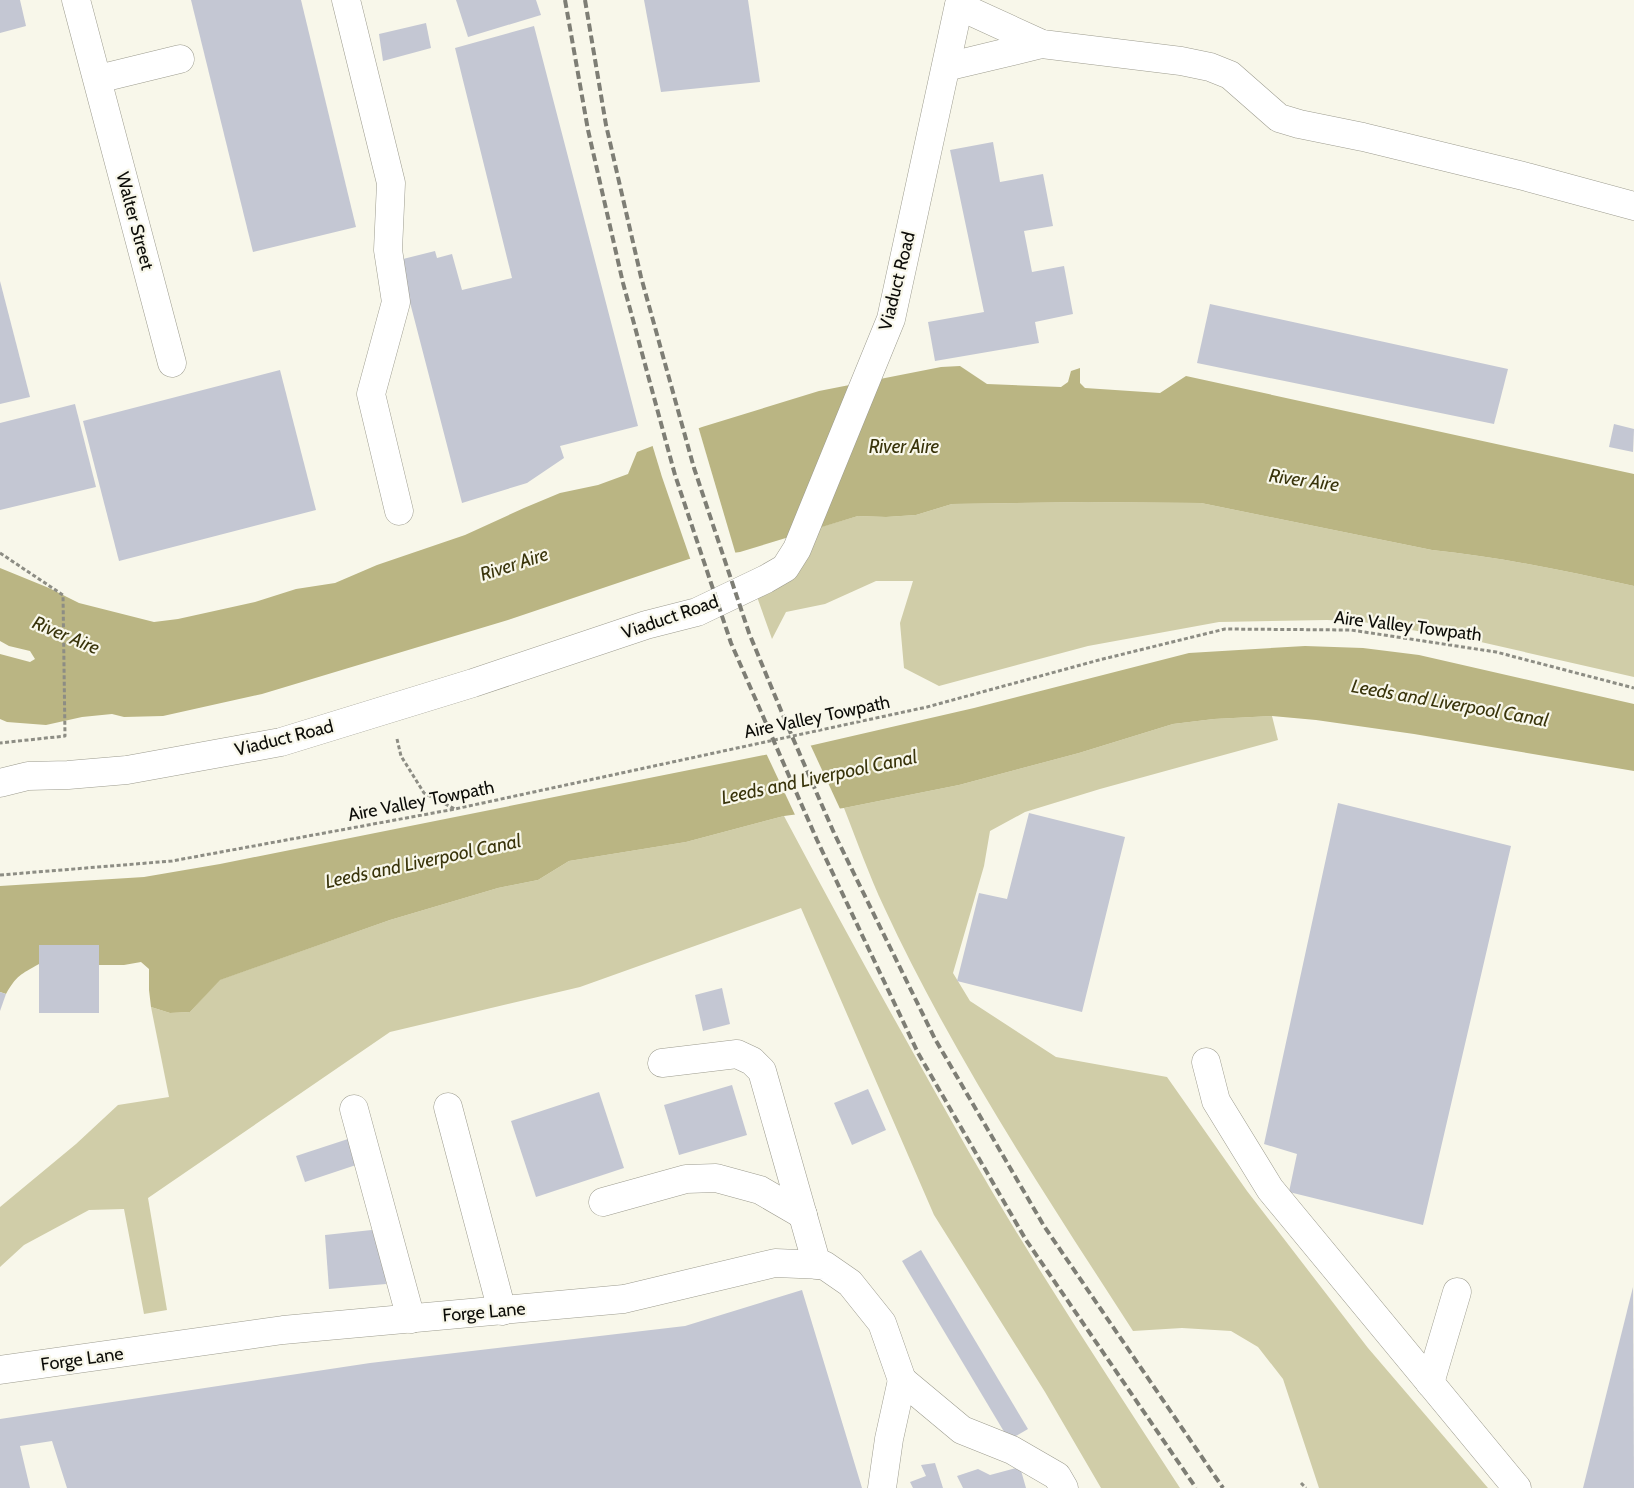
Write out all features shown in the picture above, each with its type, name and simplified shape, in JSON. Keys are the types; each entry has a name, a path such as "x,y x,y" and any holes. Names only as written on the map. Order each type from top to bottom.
{"street":[{"name":"Walter Street","path":"76,0 172,363"},
{"path":"346,0 391,183 388,250 396,302 371,394 399,511"},
{"path":"960,3 1042,44 1181,61 1210,67 1230,75 1279,118 1518,175 1634,206"},
{"name":"Viaduct Road","path":"0,783 28,776 68,776 127,770 281,742 390,709 646,625 697,612 785,568 797,549 891,319 960,3"},
{"path":"946,67 1042,44"},
{"path":"98,79 180,59"},
{"path":"662,1063 738,1054 752,1061 762,1071 817,1265"},
{"path":"1206,1062 1216,1101 1270,1189 1517,1488"},
{"path":"448,1107 502,1311"},
{"path":"354,1109 410,1319"},
{"path":"603,1202 686,1179 716,1178 760,1190 803,1214"},
{"name":"Forge Lane","path":"0,1370 283,1330 624,1299 775,1263 824,1265 850,1283 882,1323 902,1380"},
{"path":"1430,1384 1458,1292"},
{"path":"882,1488 889,1439 902,1380 962,1430 1012,1450 1057,1476 1064,1488"}],"path":[{"path":"0,553 63,595 65,736 0,743"},
{"name":"Aire Valley Towpath","path":"0,875 172,861 455,809 927,707 1099,660 1225,629 1351,630 1496,652 1634,688"},
{"path":"390,709 401,756 424,793 455,809"},
{"path":"1302,1483 1306,1488"}],"shaded area":[{"path":"1201,503 1432,550 1483,556 1634,586 1634,677 1472,640 1363,622 1327,620 1219,622 1088,646 939,686 904,668 900,623 913,581 876,581 825,604 786,612 772,639 756,594 779,585 787,537 858,516 916,515 952,504"},
{"path":"1272,716 1278,740 1100,789 1025,812 990,831 984,866 953,973 970,1001 1056,1057 1167,1077 1247,1191 1368,1348 1488,1488 1319,1488 1283,1379 1258,1347 1231,1331 1182,1328 1133,1331 1001,1123 940,1017 884,907 844,808 959,785 1079,753 1173,724 1214,719"},
{"path":"784,816 829,901 994,1195 1072,1322 1180,1488 1101,1488 1045,1392 934,1215 801,908 580,987 390,1032 148,1198 167,1310 144,1314 124,1209 89,1210 24,1245 0,1267 0,1207 76,1144 118,1105 169,1097 151,1007 170,1013 190,1012 219,980 390,920 498,888 538,880 569,861 686,842"}],"water":[{"name":"River Aire","path":"960,366 987,384 1061,387 1068,382 1071,371 1080,368 1080,383 1085,388 1160,393 1186,376 1634,474 1634,586 1483,556 1432,550 1201,503 952,504 916,515 858,516 740,552 689,559 508,620 262,694 163,716 124,717 112,714 82,717 46,725 7,722 0,719 0,654 30,662 35,659 30,651 9,646 0,641 0,568 49,588 79,603 154,622 178,619 255,602 296,589 335,583 377,565 465,535 560,493 598,485 628,474 637,452 702,427 819,391 941,367"},
{"name":"Leeds and Liverpool Canal","path":"1305,646 1363,648 1419,655 1634,704 1634,771 1414,734 1316,720 1272,716 1214,719 1173,724 1079,753 959,785 844,808 784,816 686,842 569,861 538,880 498,888 390,920 220,980 190,1012 170,1013 151,1007 149,969 141,962 124,965 99,965 99,945 40,945 39,964 20,976 6,994 0,992 0,886 144,877 220,864 809,746 974,708 1189,653"}],"pier":[{"path":"698,426 736,555 691,561 652,444"},
{"path":"810,744 841,811 796,817 766,753"}],"building":[{"path":"0,0 20,0 26,26 0,33"},
{"path":"191,0 301,0 356,227 253,252"},
{"path":"456,0 536,0 541,15 468,37"},
{"path":"644,0 748,0 760,82 661,92"},
{"path":"426,23 431,48 383,61 379,34"},
{"path":"534,26 638,426 560,446 564,458 527,483 462,503 399,260 435,251 437,258 452,254 462,290 512,278 455,48"},
{"path":"993,142 1000,182 1043,174 1053,226 1024,231 1032,272 1064,266 1073,314 1035,322 1039,343 935,361 928,322 984,312 950,150"},
{"path":"0,281 30,397 0,404"},
{"path":"1210,304 1508,369 1494,424 1197,363"},
{"path":"280,370 316,510 119,561 83,421"},
{"path":"75,404 96,487 0,510 0,423"},
{"path":"1614,424 1634,429 1633,452 1609,447"},
{"path":"1338,803 1511,846 1423,1225 1289,1192 1297,1154 1264,1144"},
{"path":"1029,813 1125,837 1082,1012 957,981 979,893 1007,899"},
{"path":"39,945 99,945 99,1013 39,1013"},
{"path":"722,988 730,1024 703,1031 695,995"},
{"path":"0,992 6,994 0,1011"},
{"path":"732,1085 747,1135 679,1155 664,1105"},
{"path":"868,1089 886,1130 852,1145 834,1103"},
{"path":"599,1092 624,1168 536,1197 511,1121"},
{"path":"348,1139 356,1165 305,1182 296,1156"},
{"path":"381,1229 386,1284 329,1289 325,1235"},
{"path":"921,1250 1028,1429 1009,1440 902,1261"},
{"path":"1633,1287 1634,1488 1583,1488"},
{"path":"802,1290 862,1488 67,1488 52,1441 20,1446 30,1488 0,1488 0,1419 370,1363 685,1326"},
{"path":"935,1463 943,1488 913,1488 910,1482 926,1476 921,1465"},
{"path":"1020,1467 1026,1488 963,1488 957,1476 978,1469 990,1475"}],"railway":[{"path":"565,0 588,130 623,283 675,475 731,643 817,840 918,1053 1026,1240 1196,1488"},
{"path":"585,0 606,125 641,277 694,468 749,633 785,720 834,833 935,1039 1044,1226 1223,1488"}]}
